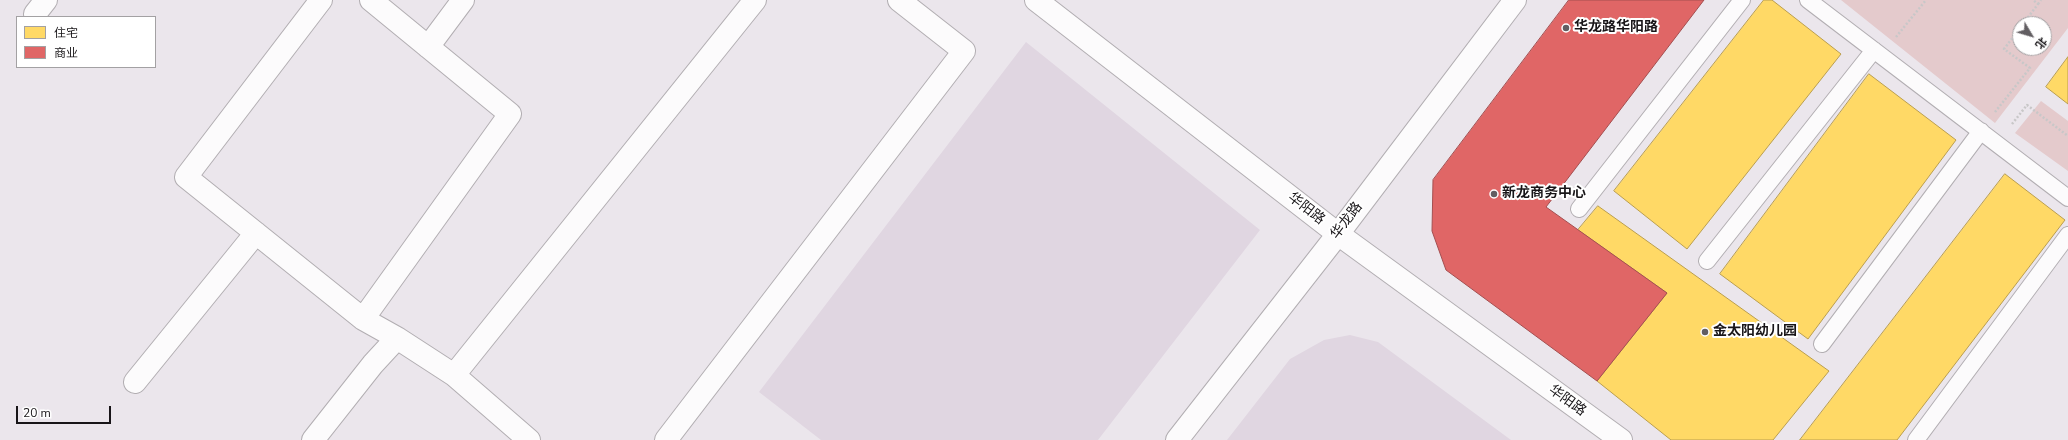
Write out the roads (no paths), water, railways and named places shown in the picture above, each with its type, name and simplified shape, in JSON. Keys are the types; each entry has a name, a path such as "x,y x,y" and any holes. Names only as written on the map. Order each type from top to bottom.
{"street":[{"path":"321,0 186,177 363,319 397,338 454,375 529,440"},
{"path":"363,319 510,114 371,0"},
{"path":"428,47 463,0"},
{"path":"454,375 755,0"},
{"path":"666,440 964,51 899,0"},
{"name":"华阳路","path":"1036,0 1338,234 1621,440"},
{"name":"华龙路","path":"1177,440 1338,234 1515,0"},
{"path":"135,382 256,233"},
{"path":"313,440 373,364 397,338"}],"lane":[{"path":"1579,209 1742,0"},
{"path":"1808,0 2068,198"},
{"path":"1707,261 1874,50"},
{"path":"1822,344 1981,131"},
{"path":"1916,440 2068,235"}],"place":[{"name":"华龙路华阳路","path":"1566,28"},
{"name":"新龙商务中心","path":"1494,194"},
{"name":"金太阳幼儿园","path":"1705,332"}]}
